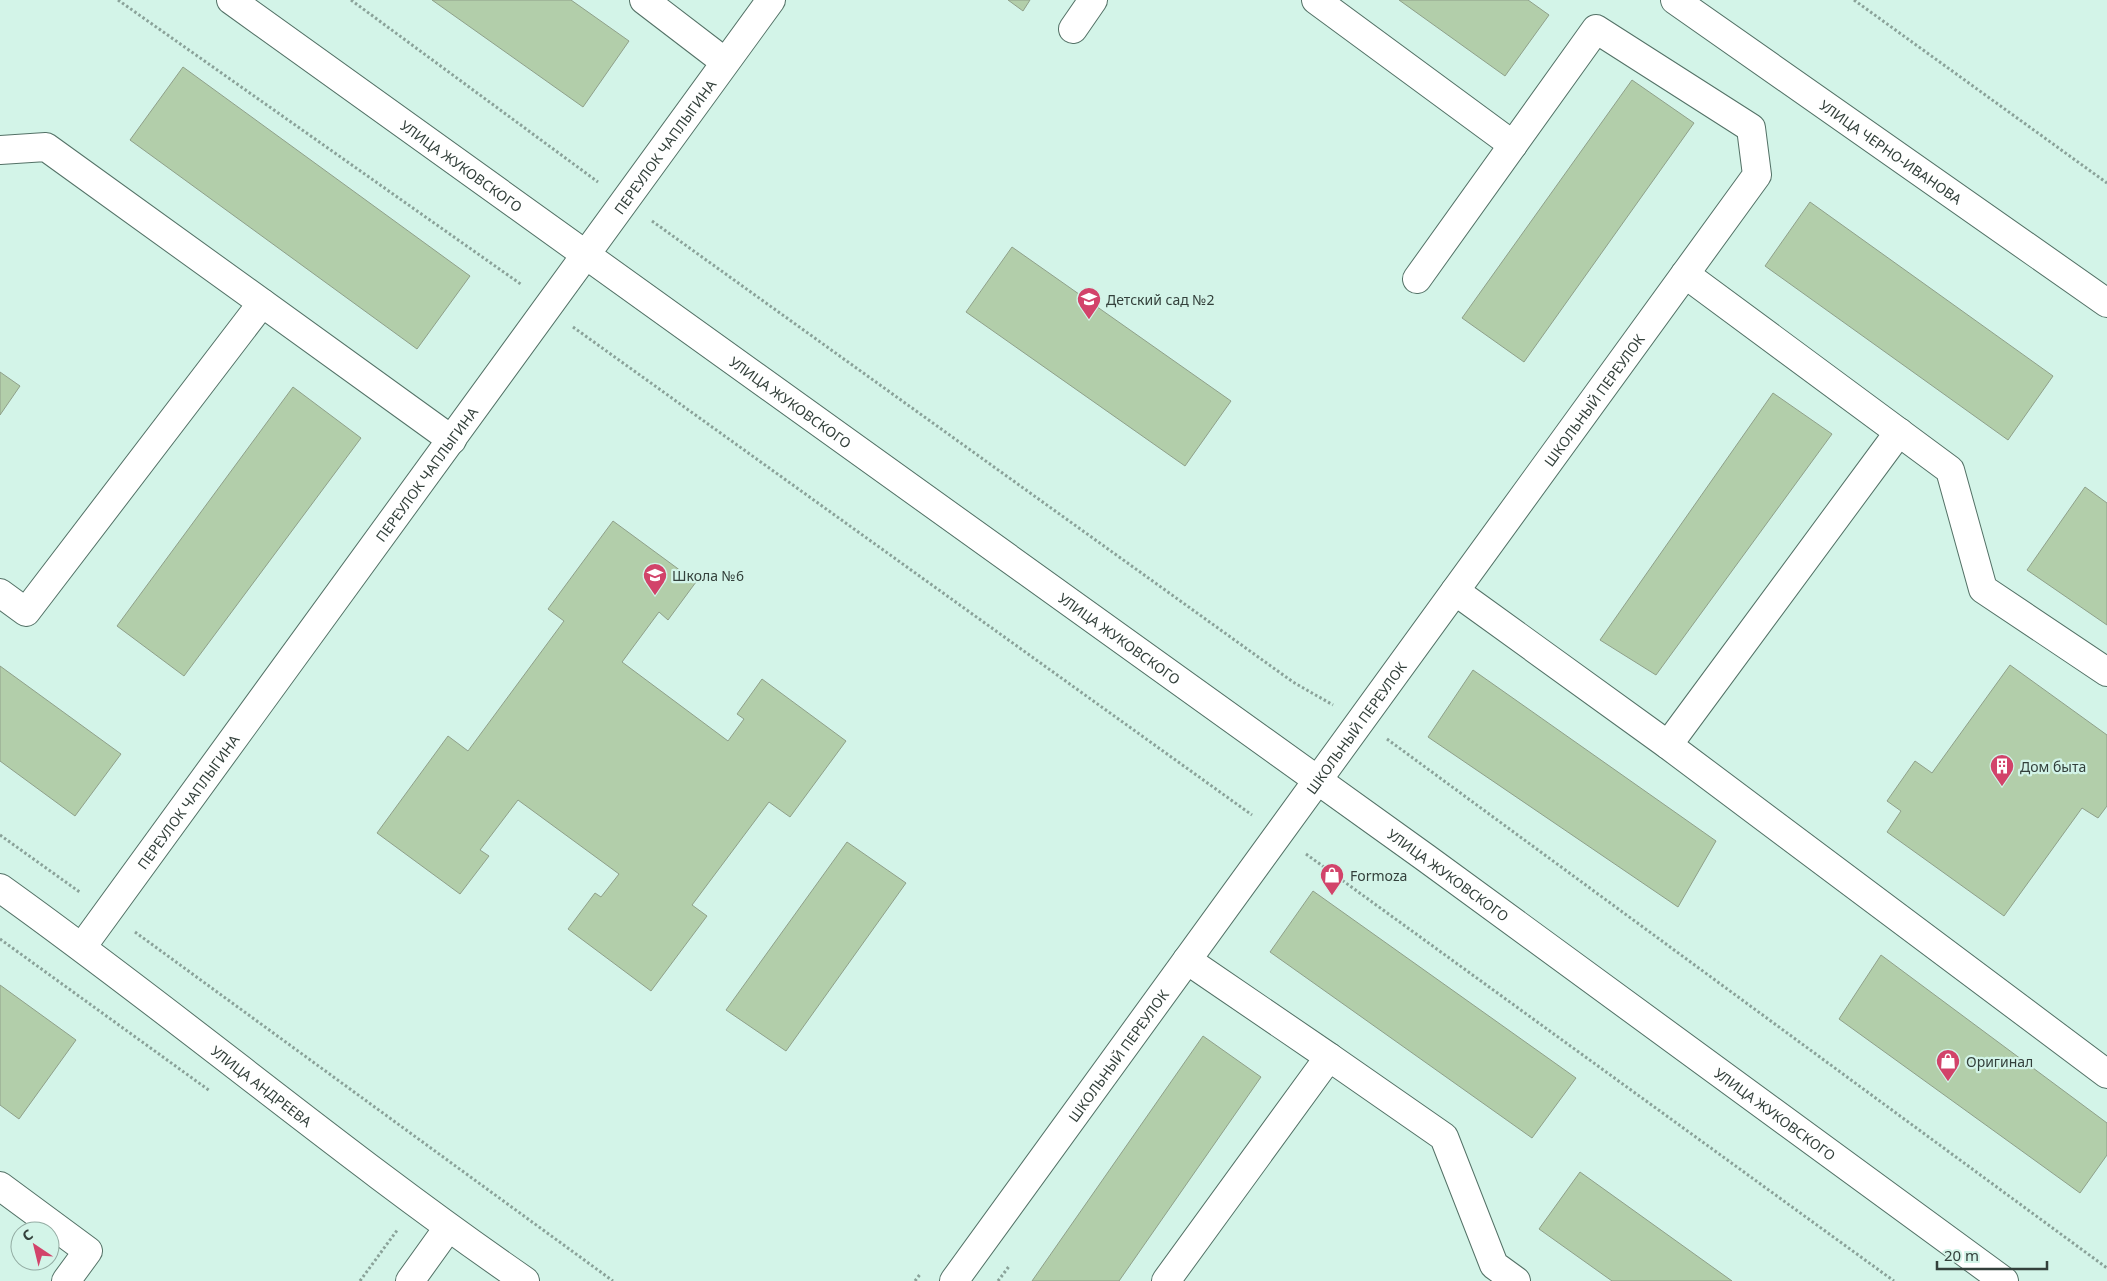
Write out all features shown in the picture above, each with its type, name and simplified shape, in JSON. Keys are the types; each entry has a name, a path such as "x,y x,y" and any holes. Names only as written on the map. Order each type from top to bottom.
{"street":[{"name":"УЛИЦА ЖУКОВСКОГО","path":"231,0 1317,781 2004,1281"},
{"path":"644,0 725,62"},
{"name":"ПЕРЕУЛОК ЧАПЛЫГИНА","path":"82,947 770,0"},
{"path":"1073,29 1093,0"},
{"path":"1316,0 1513,145 1418,279"},
{"name":"УЛИЦА ЧЕРНО-ИВАНОВА","path":"1675,0 2107,303"},
{"name":"ШКОЛЬНЫЙ ПЕРЕУЛОК","path":"954,1281 1757,175 1751,128 1596,29 1513,145"},
{"path":"0,150 46,147 452,440"},
{"path":"1685,274 1950,470 1983,589 2107,672"},
{"path":"0,593 26,612 262,303"},
{"path":"1668,745 1899,432"},
{"path":"1455,591 1668,745 2107,1074"},
{"name":"УЛИЦА АНДРЕЕВА","path":"0,888 82,947 448,1228 525,1281"},
{"path":"1187,960 1444,1137 1494,1265 1516,1281"},
{"path":"1166,1281 1329,1057"},
{"path":"0,1186 88,1251 66,1281"},
{"path":"410,1281 448,1228"}],"path":[{"path":"118,0 549,305 575,328 1278,834 1894,1281"},
{"path":"351,0 625,201 1293,682 1361,720 2107,1268"},
{"path":"1854,0 2107,183"},
{"path":"0,835 613,1281"},
{"path":"360,1281 399,1227"}],"building":[{"path":"432,0 571,0 629,41 583,107"},
{"path":"1008,0 1030,0 1023,11"},
{"path":"1399,0 1528,0 1549,15 1505,76"},
{"path":"183,67 470,276 417,349 130,140"},
{"path":"1632,80 1694,123 1524,362 1462,318"},
{"path":"1810,202 2053,376 2008,440 1765,266"},
{"path":"1012,247 1231,401 1185,466 966,312"},
{"path":"0,372 20,386 0,415"},
{"path":"293,387 361,438 184,676 117,626"},
{"path":"1773,393 1832,434 1656,675 1600,640"},
{"path":"2085,487 2107,503 2107,625 2027,570"},
{"path":"613,521 696,582 668,620 659,612 622,662 728,741 744,719 737,714 762,679 846,741 790,817 769,802 692,905 707,916 651,991 568,929 595,893 601,897 619,874 518,800 480,850 489,856 460,894 377,833 448,736 468,751 564,621 548,609"},
{"name":"Дом быта","path":"2010,665 2107,735 2107,806 2098,818 2082,808 2004,916 1887,832 1901,811 1887,801 1915,761 1932,773"},
{"path":"0,666 121,754 75,816 0,761"},
{"path":"1473,670 1716,841 1678,907 1428,737"},
{"path":"847,842 906,883 786,1051 726,1010"},
{"path":"1313,891 1576,1078 1532,1138 1270,952"},
{"path":"1881,955 2107,1123 2107,1155 2080,1193 1839,1019"},
{"path":"0,985 76,1040 19,1119 0,1105"},
{"path":"1203,1036 1261,1077 1119,1281 1032,1281"},
{"path":"1580,1172 1732,1281 1612,1281 1539,1229"}],"place":[{"name":"Детский сад №2","path":"1089,320"},
{"name":"Школа №6","path":"655,596"},
{"name":"Дом быта","path":"2002,787"},
{"name":"Formoza","path":"1332,896"},
{"name":"Оригинал","path":"1948,1082"}]}
